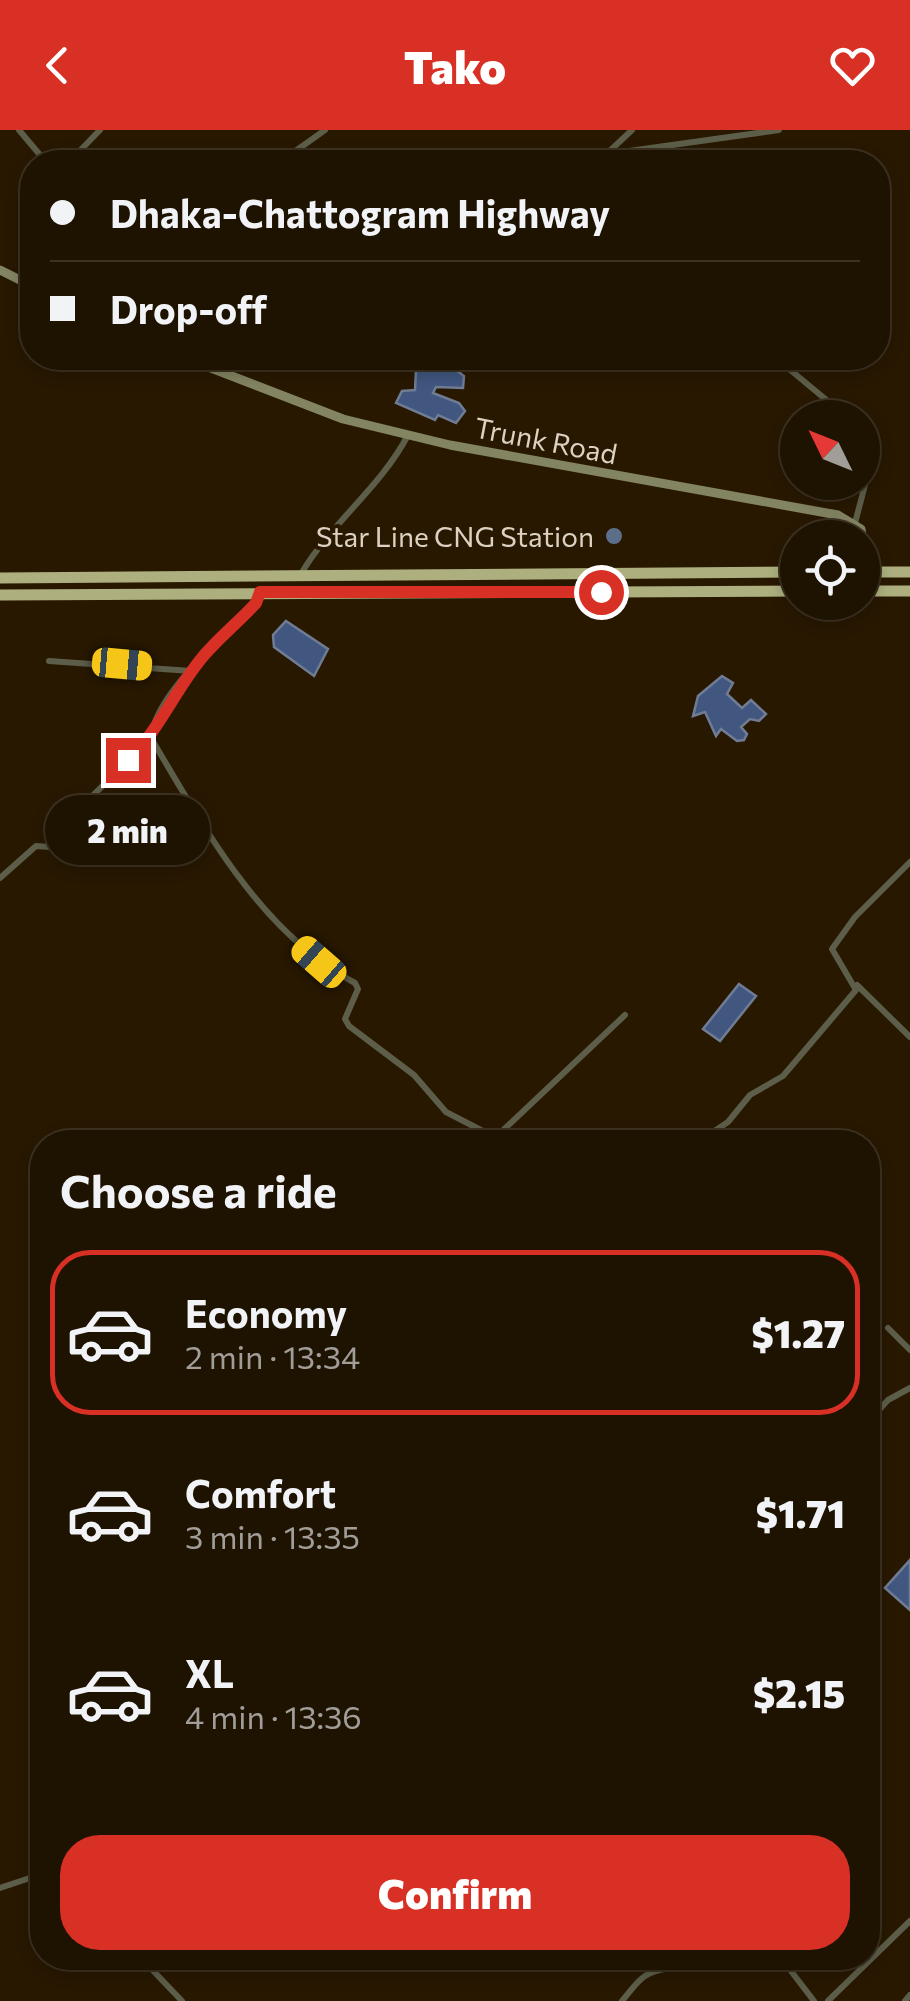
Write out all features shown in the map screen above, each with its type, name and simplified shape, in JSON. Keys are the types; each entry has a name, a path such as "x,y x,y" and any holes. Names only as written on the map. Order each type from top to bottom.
{"highway":[{"path":"763,591 754,581 764,572"},
{"path":"0,578 780,572"},
{"path":"880,572 910,572"},
{"path":"733,573 741,581 734,591"},
{"path":"0,595 780,591"},
{"path":"880,591 910,591"}],"main road":[{"name":"Trunk Road","path":"213,370 267,393 408,434 686,490 811,509 848,520"}],"street":[{"path":"19,130 36,150"},
{"path":"81,150 100,130"},
{"path":"297,150 325,130"},
{"path":"611,150 632,130"},
{"path":"636,150 778,130"},
{"path":"790,370 826,400"},
{"path":"300,575 342,517 395,459 408,434"},
{"path":"0,878 36,846 50,847 60,827 151,738 162,710 192,671 256,603 260,592"},
{"path":"50,662 192,671"},
{"path":"151,738 207,830 286,934 319,962 355,984 358,990 345,1019 349,1026 414,1075 446,1112 484,1130"},
{"path":"910,862 856,917 832,949 857,986 910,1037"},
{"path":"716,1130 728,1122 750,1095 782,1076 857,986"},
{"path":"503,1130 625,1015"},
{"path":"888,1328 910,1350"},
{"path":"880,1409 910,1388"},
{"path":"0,1888 30,1878"},
{"path":"880,1951 910,1922"},
{"path":"152,1970 182,2001"},
{"path":"622,2001 644,1977 658,1970"},
{"path":"790,1970 814,2001"},
{"path":"828,2001 860,1970"},
{"path":"904,2001 910,1995"}],"water":[{"path":"416,370 456,370 464,376 463,388 436,387 433,393 459,403 465,411 456,423 438,415 435,420 396,403 402,391 415,390"},
{"path":"286,621 328,649 314,676 274,647 273,635"},
{"path":"722,676 733,683 727,694 742,708 751,700 766,714 741,727 747,734 744,740 737,741 721,729 716,736 705,712 693,716 698,696"},
{"path":"739,984 756,996 720,1041 703,1029"},
{"path":"910,1560 910,1610 885,1588"}],"place":[{"name":"Star Line CNG Station","path":"614,536"}],"route":[{"path":"128,760 151,738 162,710 202,656 256,603 260,592 601,592"}]}
